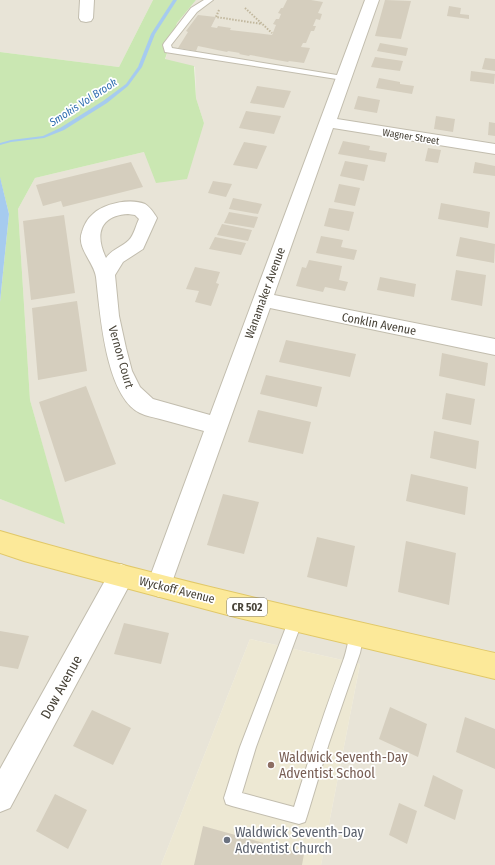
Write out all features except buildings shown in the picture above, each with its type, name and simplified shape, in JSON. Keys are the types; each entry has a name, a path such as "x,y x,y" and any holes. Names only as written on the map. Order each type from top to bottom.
{"main road":[{"name":"Wyckoff Avenue","path":"0,542 45,556 121,576 495,666"}],"street":[{"path":"86,18 87,0"},
{"name":"Wanamaker Avenue","path":"159,585 372,0"},
{"name":"Wagner Street","path":"327,122 495,149"},
{"name":"Vernon Court","path":"105,275 109,316 116,348 122,371 132,393 146,406 217,426"},
{"name":"Conklin Avenue","path":"263,299 284,305 495,347"},
{"name":"Dow Avenue","path":"0,798 121,576"}],"lane":[{"path":"210,0 194,10 167,45 168,50 343,78"},
{"path":"296,619 251,740 232,798 299,816 321,743 353,653 357,634"}],"path":[{"path":"217,6 219,10 216,17 262,24"},
{"path":"244,8 272,33"}],"shaded area":[{"path":"0,0 153,0 119,67 0,52"},
{"path":"196,0 495,0 495,865 321,865 360,664 250,639 161,865 0,865 0,499 64,523 30,400 18,209 35,178 144,152 204,123 196,98 195,67 165,60 177,23"},
{"name":"Waldwick Seventh-Day Adventist School","path":"250,639 360,664 321,865 161,865"}],"green space":[{"path":"153,0 196,0 177,23 165,59 194,66 196,98 204,123 187,179 156,183 144,152 35,178 18,209 30,400 65,524 0,499 0,302 9,214 0,178 0,52 119,67"}],"water":[{"path":"0,177 9,214 0,302"}],"waterway":[{"name":"Smokis Vol Brook","path":"0,144 11,141 44,137 62,129 105,102 127,85 140,67 153,34 175,0"}],"place":[{"name":"Waldwick Seventh-Day Adventist School","path":"271,765"},
{"name":"Waldwick Seventh-Day Adventist Church","path":"227,840"}]}
